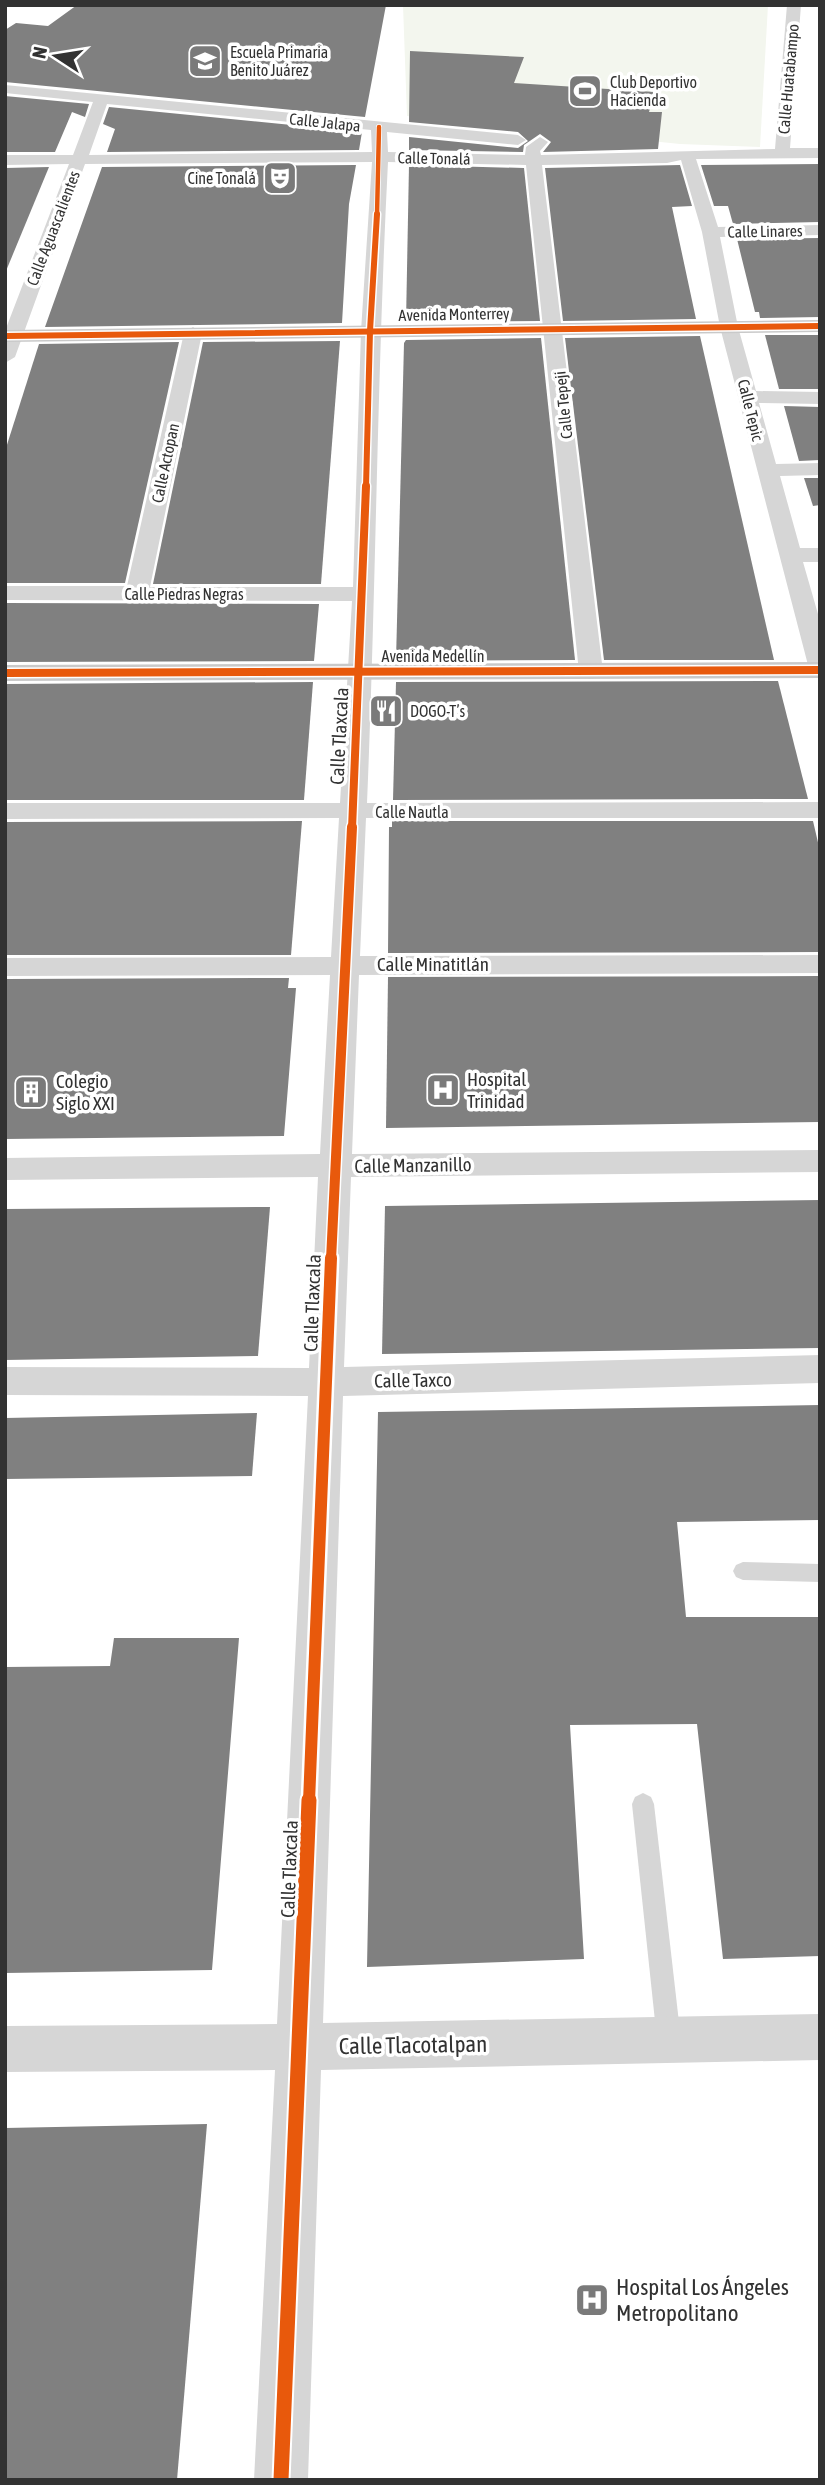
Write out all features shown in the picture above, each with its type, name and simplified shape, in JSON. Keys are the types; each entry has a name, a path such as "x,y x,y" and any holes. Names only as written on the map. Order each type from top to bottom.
{"main road":[{"name":"Avenida Monterrey","path":"9,336 820,326"},
{"name":"Avenida Medellín","path":"5,673 591,672 820,668"}],"street":[{"name":"Calle Huatabampo","path":"782,153 794,5"},
{"path":"791,35 810,35"},
{"name":"Calle Jalapa","path":"5,89 379,127 552,143 666,150 687,154"},
{"name":"Calle Aguascalientes","path":"5,357 9,336 101,100"},
{"name":"Calle Tlaxcala","path":"281,2480 335,1166 364,594 370,331 380,157 379,127"},
{"name":"Calle Tepeji","path":"552,143 532,149 591,672"},
{"name":"Calle Tonalá","path":"5,160 380,157 535,160 667,158 687,154 820,153"},
{"name":"Calle Tepic","path":"687,154 711,232 729,327 820,668"},
{"name":"Calle Linares","path":"711,232 820,230"},
{"name":"Calle Actopan","path":"137,594 193,333"},
{"path":"748,397 820,398"},
{"path":"766,470 820,469"},
{"path":"789,555 820,555"},
{"name":"Calle Piedras Negras","path":"5,593 364,594"},
{"name":"Calle Nautla","path":"5,811 820,810"},
{"name":"Calle Minatitlán","path":"5,967 820,964"},
{"name":"Calle Manzanillo","path":"5,1169 820,1161"},
{"name":"Calle Taxco","path":"5,1381 326,1382 820,1369"},
{"name":"Calle Tlacotalpan","path":"5,2049 299,2047 820,2037"}],"lane":[{"path":"743,1571 820,1573"},
{"path":"643,1804 669,2040"}],"shaded area":[{"name":"Club Deportivo Hacienda","path":"403,5 768,5 760,147 680,144 407,116"}],"building":[{"name":"Escuela Primaria Benito Juárez","path":"77,5 386,5 365,117 5,82 5,30 16,23 48,26"},
{"path":"410,51 524,57 514,83 655,92 649,112 662,112 658,149 543,152 551,142 540,134 524,145 523,152 409,150 409,137 518,148 528,141 518,132 409,122"},
{"path":"5,96 89,104 85,117 72,112 55,152 5,152"},
{"path":"109,107 362,132 359,150 107,152 115,129 103,124"},
{"path":"820,164 820,222 733,224 728,206 714,206 701,165"},
{"path":"356,165 349,204 342,323 45,327 102,167"},
{"path":"409,165 524,168 540,321 406,322"},
{"path":"680,165 692,206 672,207 696,319 563,321 545,168"},
{"path":"49,167 6,271 5,271 5,168"},
{"path":"820,238 820,317 760,318 759,312 755,312 737,239"},
{"path":"765,335 820,335 820,389 779,389"},
{"path":"700,336 774,660 604,660 565,338"},
{"path":"541,338 575,660 396,661 404,343 406,340"},
{"path":"340,341 321,584 153,584 203,342"},
{"path":"179,342 125,583 5,583 5,451 39,344"},
{"path":"784,406 820,407 820,460 799,461"},
{"path":"804,478 820,478 820,505 813,506"},
{"path":"5,603 319,604 314,661 5,662"},
{"path":"778,681 808,799 393,800 396,682"},
{"path":"313,682 304,800 5,800 5,684"},
{"path":"302,821 291,955 5,955 5,822"},
{"path":"392,821 813,821 820,851 820,952 388,953 389,827 392,827"},
{"path":"820,976 820,1122 386,1128 388,977"},
{"path":"289,978 288,988 296,988 284,1136 5,1139 5,979"},
{"path":"820,1200 820,1348 382,1354 385,1206"},
{"path":"270,1207 258,1356 5,1360 5,1209"},
{"path":"820,1405 820,1520 677,1522 686,1617 820,1617 820,1956 723,1959 697,1724 570,1725 584,1959 367,1967 378,1412"},
{"path":"257,1413 252,1476 5,1479 5,1418"},
{"path":"114,1638 239,1638 212,1970 5,1973 5,1667 110,1666"},
{"path":"207,2124 177,2480 5,2480 5,2128"}],"cycle path":[{"path":"281,2480 335,1166 364,594 370,331 380,157 379,127"},
{"path":"5,336 820,326"},
{"path":"5,673 820,670"}],"place":[{"name":"Escuela Primaria Benito Juárez","path":"205,61"},
{"name":"Club Deportivo Hacienda","path":"585,91"},
{"name":"Cine Tonalá","path":"280,178"},
{"name":"DOGO-T’s","path":"386,711"},
{"name":"Hospital Trinidad","path":"443,1090"},
{"name":"Colegio Siglo XXI","path":"31,1092"},
{"name":"Hospital Los Ángeles Metropolitano","path":"592,2300"}]}
